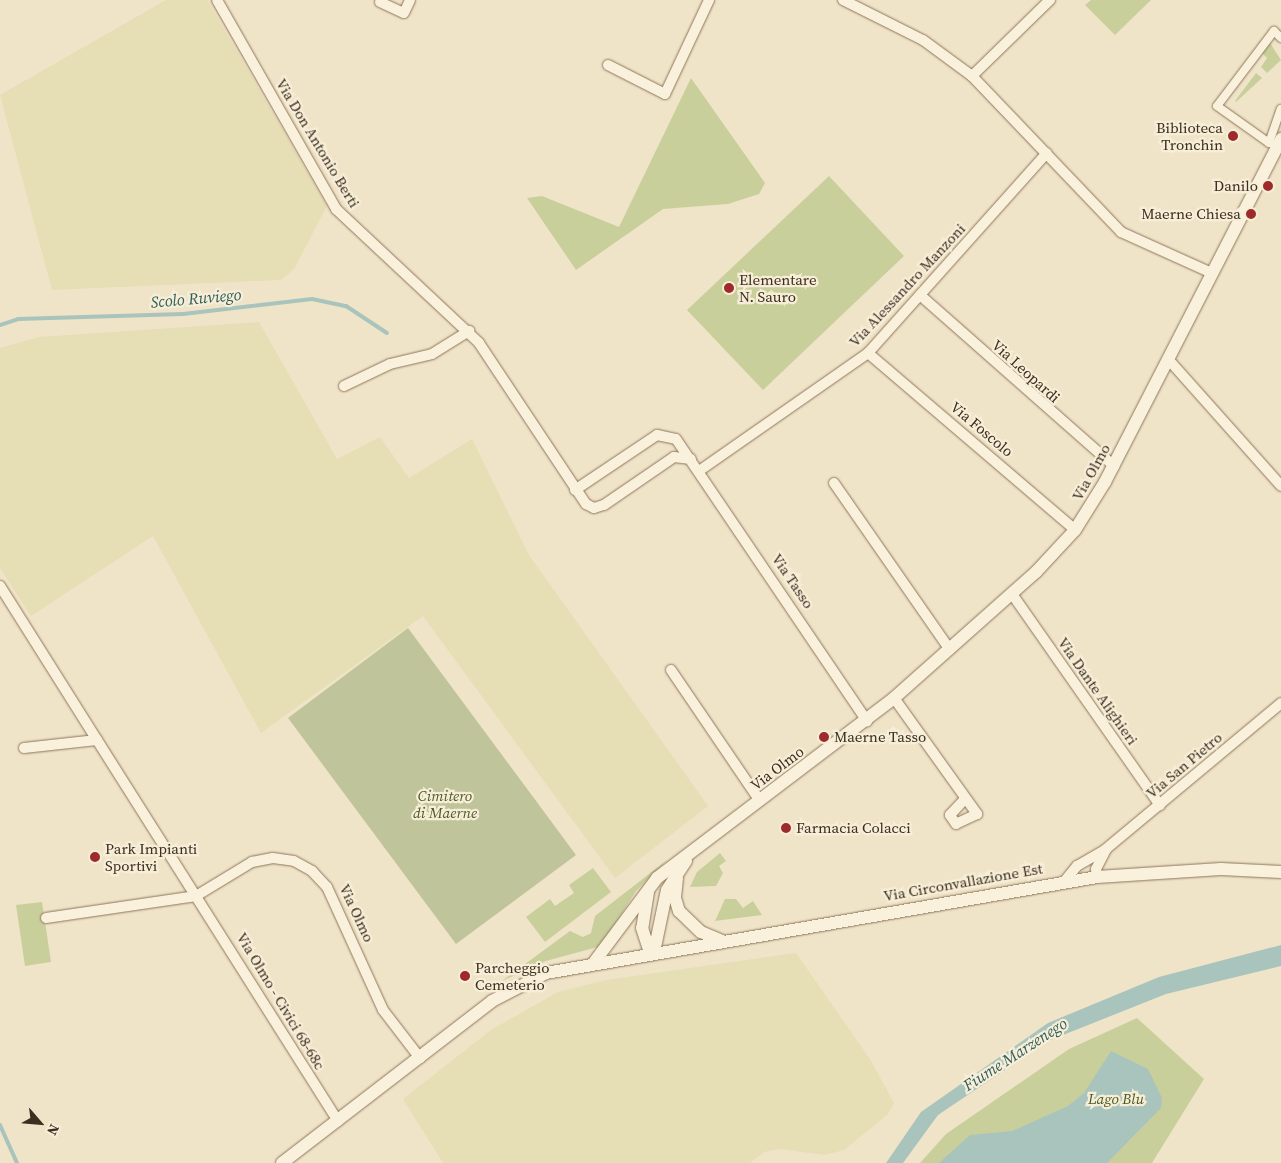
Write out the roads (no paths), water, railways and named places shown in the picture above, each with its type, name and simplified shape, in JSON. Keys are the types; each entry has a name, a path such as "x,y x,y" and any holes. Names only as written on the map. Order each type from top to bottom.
{"street":[{"name":"Via Don Antonio Berti","path":"217,0 336,209 469,331"},
{"path":"380,2 404,13 410,0"},
{"path":"608,65 665,94 709,0"},
{"path":"843,0 923,40 972,76 1121,232 1212,273"},
{"path":"972,76 1050,0"},
{"path":"1281,38 1274,31 1217,106 1269,143 1281,109"},
{"name":"Via Olmo","path":"595,961 649,888 691,853 867,721 1012,594 1075,530 1114,466 1281,139"},
{"name":"Via Alessandro Manzoni","path":"699,471 868,353 1047,153"},
{"name":"Via Leopardi","path":"920,295 1114,466"},
{"path":"344,386 390,364 432,354 469,331 575,490 594,508 674,456 691,459"},
{"name":"Via Foscolo","path":"868,353 1075,530"},
{"path":"1168,359 1281,486"},
{"name":"Via Tasso","path":"575,490 657,435 676,438 867,721"},
{"path":"834,483 950,650"},
{"name":"Via Olmo - Civici 68-68c","path":"0,586 97,740 199,895 338,1121"},
{"name":"Via Dante Alighieri","path":"1012,594 1160,806"},
{"path":"671,670 760,801"},
{"path":"894,698 966,799"},
{"name":"Via San Pietro","path":"1064,882 1090,856 1106,849 1160,806 1281,703"},
{"path":"24,748 97,740"},
{"name":"Via San Pietro","path":"1097,877 1096,869 1106,849"},
{"name":"Via Olmo","path":"652,952 662,904 679,870 691,853"},
{"name":"Via Olmo","path":"46,918 199,895 262,859 283,859 312,871 332,896 383,1010 420,1058"},
{"name":"Via Circonvallazione Est","path":"652,952 1097,877 1194,869 1281,872"},
{"name":"Via Olmo","path":"679,870 675,898 679,911 701,932 722,941"},
{"path":"282,1163 520,984 595,961 652,952 642,928 649,888"}],"water":[{"name":"Fiume Marzenego","path":"1281,945 1281,966 1166,994 1048,1041 938,1115 903,1163 886,1163 921,1112 1048,1023 1159,977"},
{"path":"1111,1051 1148,1069 1162,1098 1161,1108 1107,1163 939,1163 970,1135 1012,1131 1068,1106 1084,1093"}],"waterway":[{"name":"Scolo Ruviego","path":"0,325 18,319 183,314 312,299 346,306 387,333"},
{"path":"0,1125 17,1163"}],"place":[{"name":"Biblioteca Tronchin","path":"1233,136"},
{"name":"Danilo","path":"1268,186"},
{"name":"Maerne Chiesa","path":"1251,214"},
{"name":"Elementare N. Sauro","path":"729,288"},
{"name":"Maerne Tasso","path":"824,737"},
{"name":"Farmacia Colacci","path":"786,828"},
{"name":"Park Impianti Sportivi","path":"95,857"},
{"name":"Parcheggio Cemeterio","path":"465,976"}],"park label":[{"name":"Cimitero di Maerne","path":"445,804"},
{"name":"Lago Blu","path":"1116,1099"}]}
